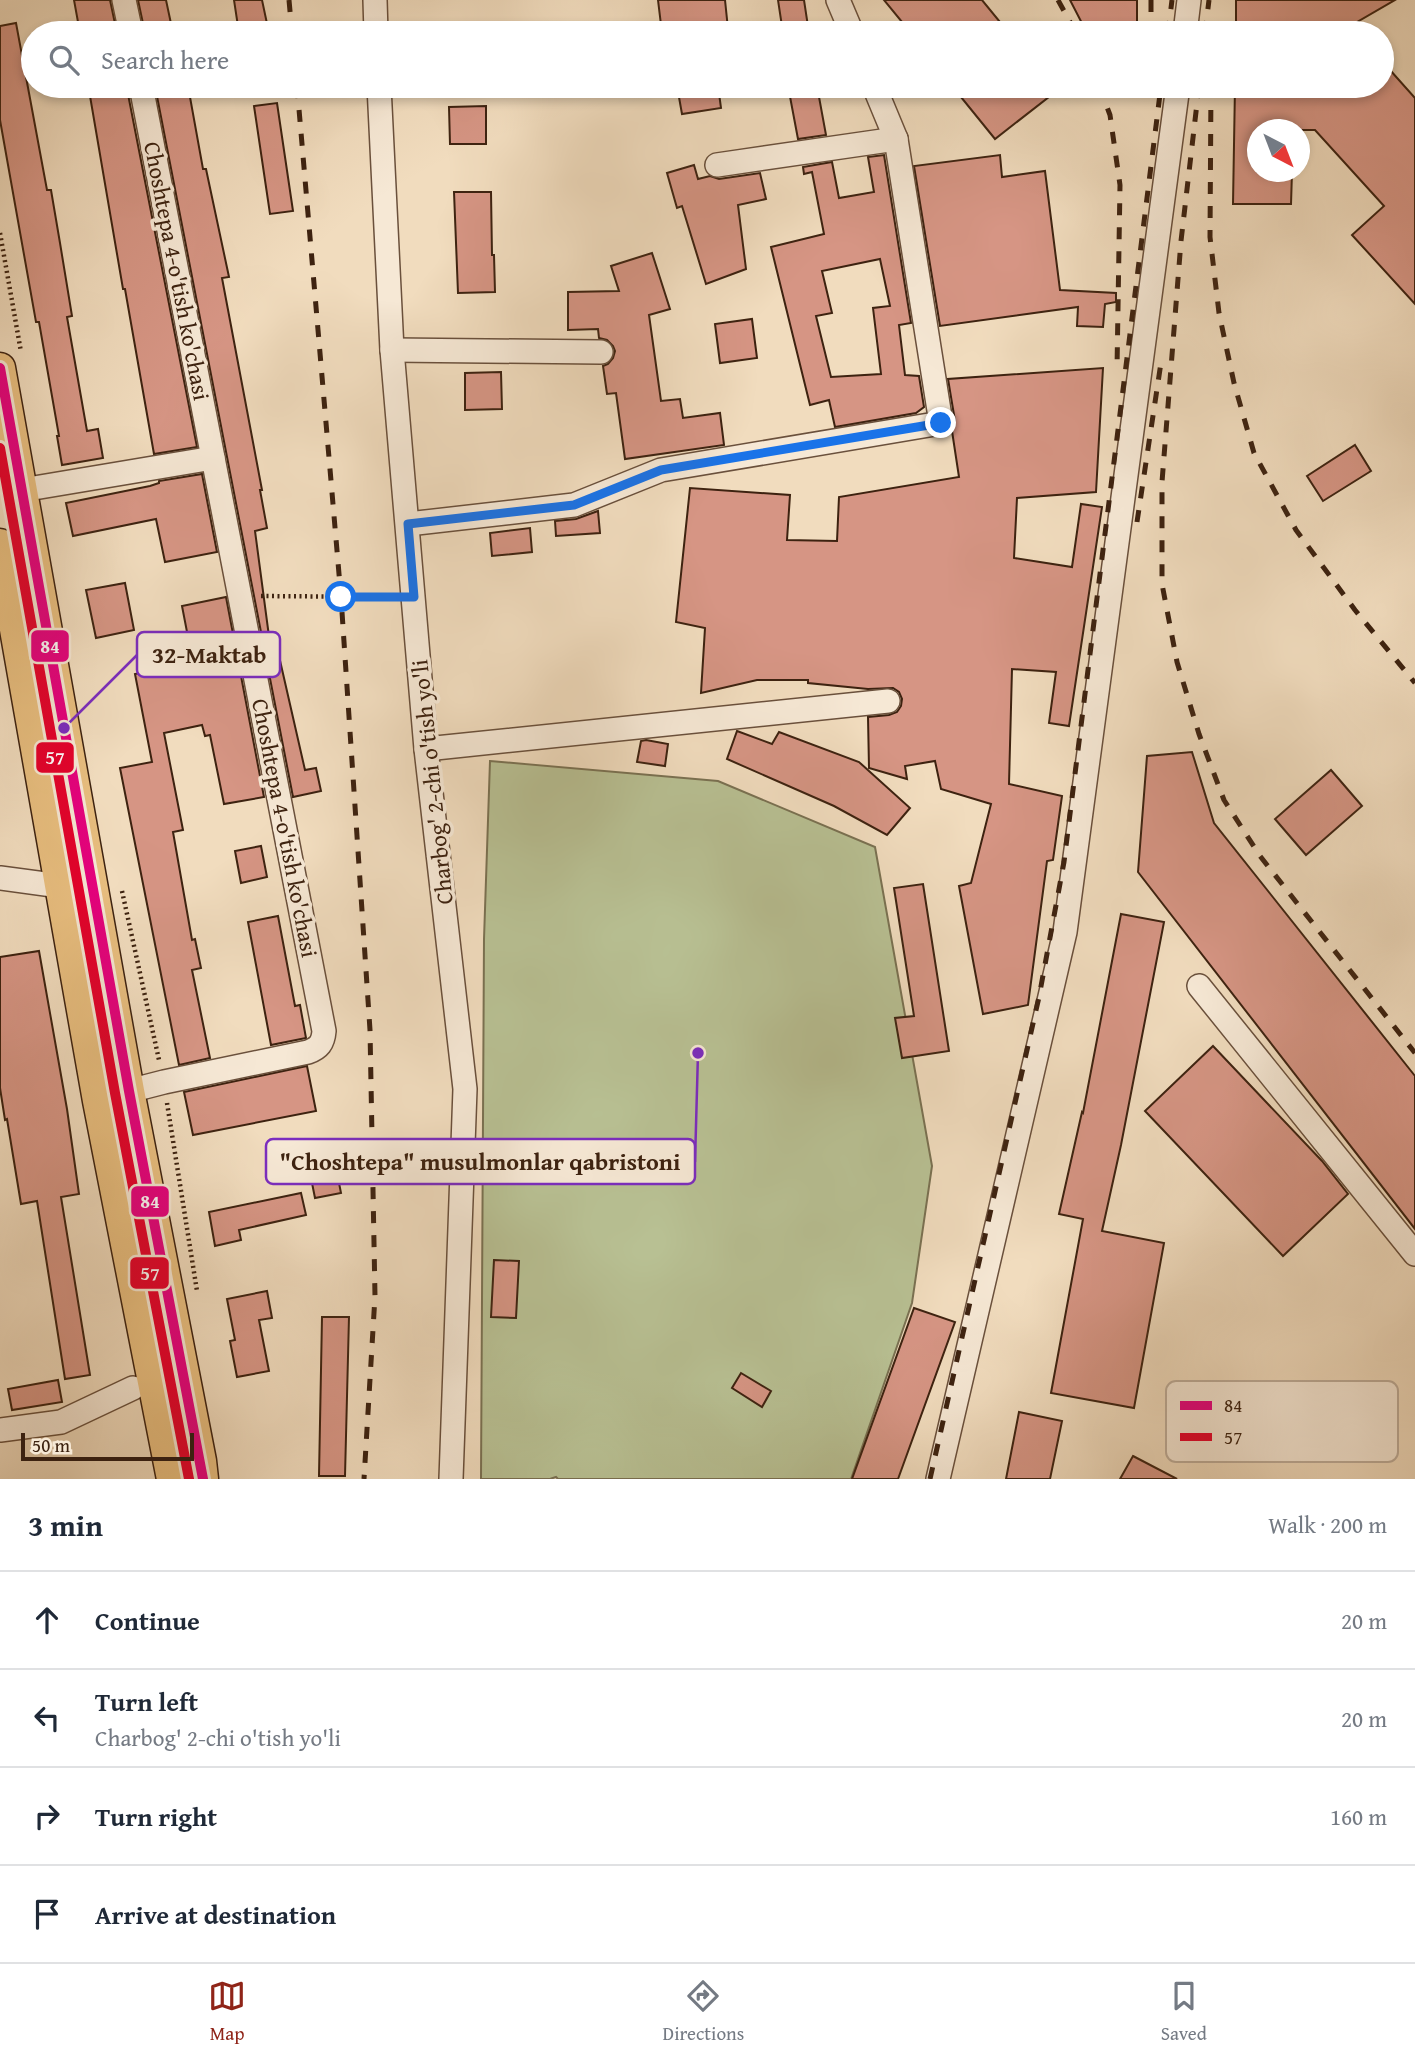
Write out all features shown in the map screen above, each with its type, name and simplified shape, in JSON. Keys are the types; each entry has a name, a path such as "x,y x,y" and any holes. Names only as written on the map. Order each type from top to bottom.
{"main road":[{"path":"0,368 129,1091 203,1479"},
{"path":"0,544 98,1101 172,1479"}],"street":[{"path":"124,0 128,21"},
{"path":"375,0 376,21"},
{"path":"838,0 847,21"},
{"path":"1186,21 1189,0"},
{"name":"Choshtepa 4-o'tish ko'chasi","path":"129,1091 308,1052 317,1048 323,1040 324,1031 143,98"},
{"name":"Charbog' 2-chi o'tish yo'li","path":"380,98 393,350 426,749 465,1089 451,1479"},
{"path":"408,524 574,505 661,470 941,423 896,139 879,98"},
{"path":"938,1479 1065,932 1176,98"},
{"path":"717,165 896,139"},
{"path":"393,350 601,352"},
{"path":"22,490 213,458"},
{"path":"426,749 888,701"},
{"path":"0,878 60,886"},
{"path":"1199,986 1415,1254"},
{"path":"0,1430 61,1422 133,1388"}],"path":[{"path":"240,596 414,597"},
{"path":"164,1082 198,1298"}],"green space":[{"path":"490,761 718,781 875,847 932,1166 912,1303 851,1479 481,1479 484,939"}],"building":[{"path":"74,0 110,0 114,21 78,21"},
{"path":"138,0 166,0 170,21 142,21"},
{"path":"234,0 262,0 266,21 237,21"},
{"path":"658,0 725,0 727,21 661,21"},
{"path":"778,0 804,0 807,21 781,21"},
{"path":"884,0 982,0 999,21 901,21"},
{"path":"1070,0 1137,0 1137,21 1081,21"},
{"path":"1236,0 1395,0 1359,21 1236,21"},
{"path":"16,23 21,50 21,98 30,98 47,190 51,190 72,316 67,317 87,431 98,429 103,458 62,465 39,322 36,322 0,120 0,26"},
{"path":"1394,74 1415,98 1415,304 1352,235 1384,206 1315,130 1310,130 1310,119 1247,119 1247,182 1292,182 1291,204 1233,204 1235,98 1394,98"},
{"path":"90,98 129,98 197,447 154,454"},
{"path":"157,98 190,98 203,169 206,169 229,277 222,278 267,528 255,531 270,644 276,643 305,770 316,768 321,791 293,797"},
{"path":"679,98 720,98 721,108 682,114"},
{"path":"790,98 819,98 826,135 798,139"},
{"path":"962,98 1048,98 995,139"},
{"path":"277,103 293,211 270,214 254,106"},
{"path":"486,106 486,144 450,144 449,107"},
{"path":"884,155 911,323 899,325 905,375 919,376 924,407 916,413 835,427 829,400 810,405 771,247 824,234 812,172 804,174 803,167 832,162 839,198 874,192 868,157","holes":["880,259 890,306 873,308 881,374 831,377 816,316 832,313 822,271"]},
{"path":"1000,155 1002,177 1045,171 1060,290 1116,293 1116,302 1105,304 1103,327 1077,326 1078,307 940,326 914,166"},
{"path":"694,165 698,179 760,173 766,199 738,205 746,269 706,284 682,206 677,208 667,173"},
{"path":"454,192 491,192 495,292 458,293"},
{"path":"652,253 670,309 649,315 661,401 680,399 683,418 720,413 724,445 625,459 616,393 607,394 603,366 613,358 615,351 607,340 599,338 598,329 568,330 568,292 619,291 611,266"},
{"path":"752,319 757,358 720,363 715,324"},
{"path":"1103,368 1096,492 1017,498 1014,558 1072,567 1081,504 1102,507 1069,726 1049,723 1056,672 1012,669 1009,784 1062,796 1053,860 1047,861 1028,1005 983,1014 959,886 971,883 991,804 941,789 935,761 905,766 907,779 869,768 868,717 897,712 902,699 899,692 893,688 868,689 808,683 808,680 757,680 701,693 705,628 676,622 690,488 790,495 787,540 837,541 839,497 959,477 952,431 955,421 948,379"},
{"path":"501,372 502,409 465,410 465,373"},
{"path":"1355,445 1371,471 1323,501 1307,476"},
{"path":"202,474 217,552 165,562 156,519 73,536 66,503 150,486 159,481"},
{"path":"598,511 600,533 556,536 555,521 576,519"},
{"path":"530,528 532,552 492,556 490,533"},
{"path":"125,583 134,630 96,638 86,590"},
{"path":"226,597 264,797 224,804 210,735 205,736 202,725 164,733 183,830 173,832 192,940 195,939 201,968 192,970 210,1058 179,1065 120,768 152,762 135,674 193,663 182,606"},
{"path":"737,731 772,744 779,732 859,762 910,808 887,835 834,806 727,759"},
{"path":"641,741 668,744 665,766 637,762"},
{"path":"1192,752 1214,823 1415,1076 1415,1229 1138,872 1147,756"},
{"path":"1331,770 1362,806 1306,855 1275,819"},
{"path":"261,846 267,877 241,883 235,851"},
{"path":"923,884 949,1051 902,1058 895,1018 914,1016 894,888"},
{"path":"1121,914 1164,922 1102,1231 1164,1243 1134,1408 1051,1393 1083,1219 1059,1214 1083,1113"},
{"path":"278,916 295,1006 300,1005 306,1038 271,1045 248,922"},
{"path":"39,951 79,1194 61,1197 90,1375 65,1379 37,1201 21,1204 0,1088 0,957"},
{"path":"1213,1046 1322,1161 1348,1194 1283,1256 1145,1111"},
{"path":"307,1066 316,1111 193,1135 184,1092"},
{"path":"332,1148 341,1193 315,1198 306,1153"},
{"path":"301,1193 306,1215 239,1230 241,1240 215,1246 209,1212"},
{"path":"494,1260 519,1261 516,1318 491,1317"},
{"path":"267,1291 272,1318 259,1320 269,1371 237,1377 230,1341 235,1340 227,1299"},
{"path":"914,1308 955,1322 898,1479 852,1479"},
{"path":"322,1317 349,1317 345,1476 319,1476"},
{"path":"741,1373 771,1391 762,1407 732,1388"},
{"path":"58,1380 62,1402 12,1410 8,1389"},
{"path":"1019,1412 1062,1421 1050,1479 1006,1479"},
{"path":"1133,1456 1177,1479 1120,1479"}],"railway":[{"path":"289,0 291,21"},
{"path":"1058,0 1069,21"},
{"path":"1151,0 1151,21"},
{"path":"1169,21 1172,0"},
{"path":"1206,21 1209,0"},
{"path":"298,98 341,597 370,1030 375,1296 364,1479"},
{"path":"1104,98 1110,115 1120,185 1117,369"},
{"path":"930,1479 1039,997 1064,862 1160,98"},
{"path":"1198,98 1181,241 1162,482 1162,584 1177,662 1199,734 1224,800 1260,856 1415,1053"},
{"path":"1211,98 1210,237 1219,313 1234,383 1254,453 1296,530 1355,610 1415,683"},
{"path":"1137,522 1162,356"}],"transit line":[{"name":"84","path":"0,368 129,1091 203,1479"},
{"name":"57","path":"0,448 115,1093 189,1479"}],"place":[{"name":"32-Maktab","path":"64,728"},
{"name":"\"Choshtepa\" musulmonlar qabristoni","path":"698,1053"}],"route":[{"path":"341,597 414,597 408,524 574,505 661,470 941,423"}]}
